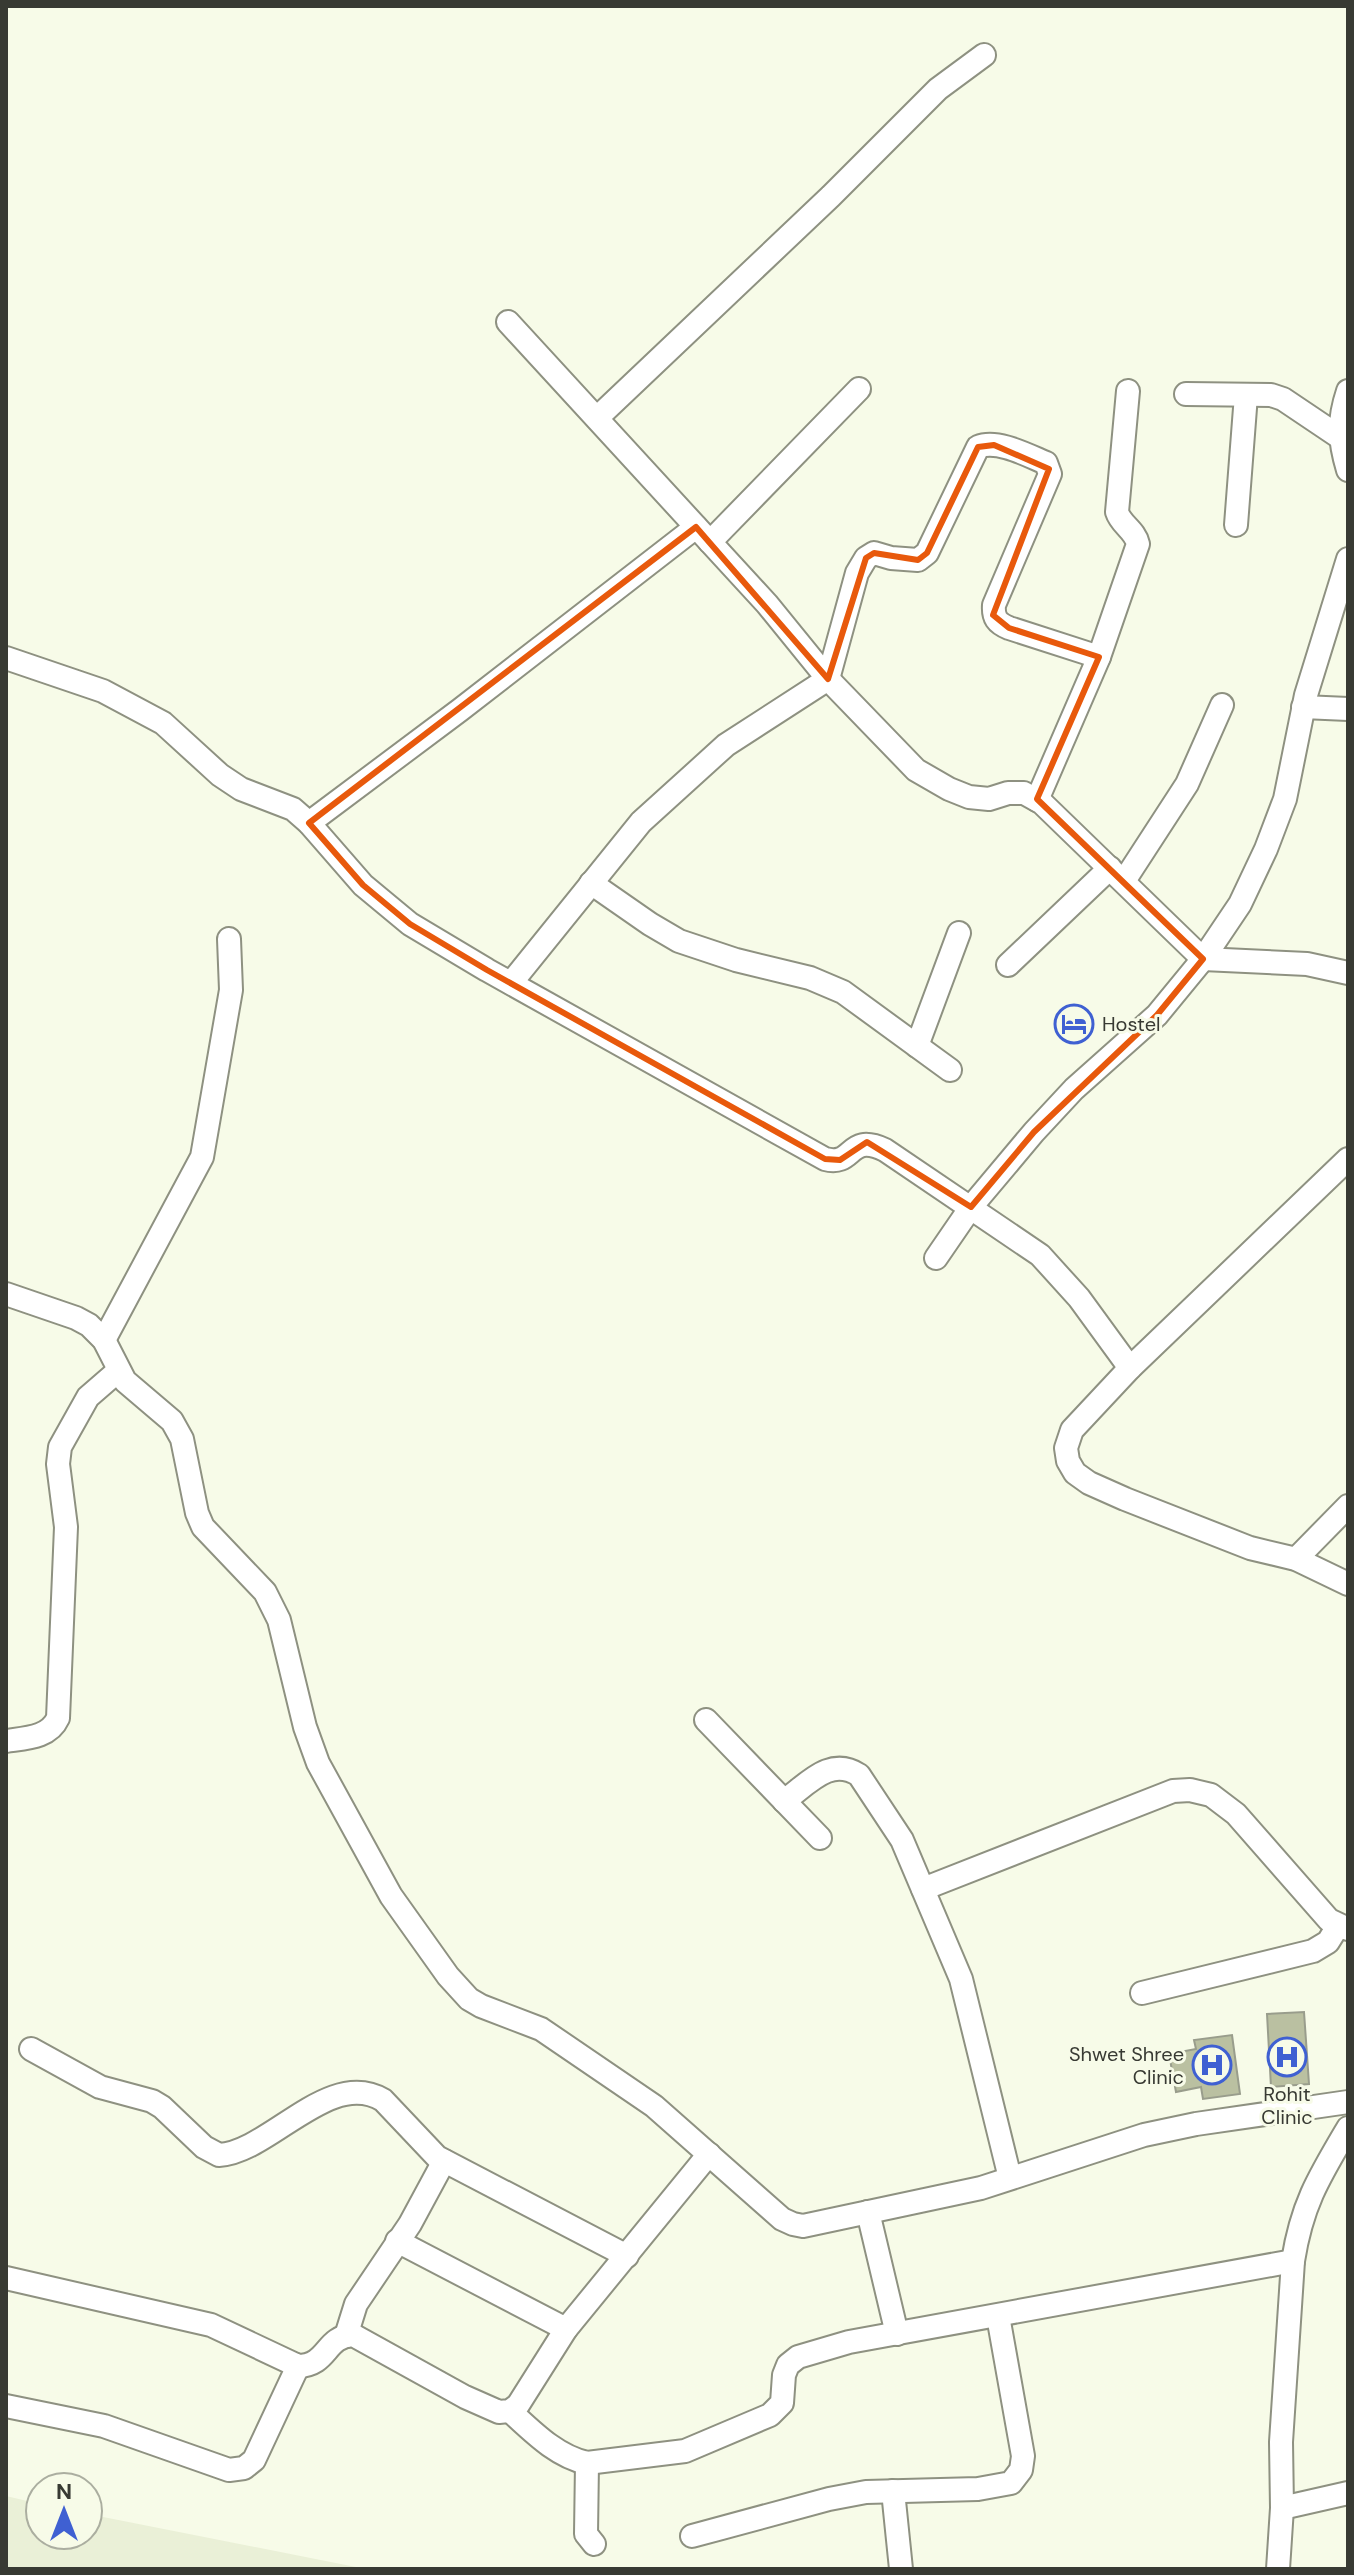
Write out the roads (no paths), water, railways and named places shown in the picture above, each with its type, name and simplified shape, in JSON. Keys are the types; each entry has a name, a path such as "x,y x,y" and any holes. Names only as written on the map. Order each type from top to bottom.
{"street":[{"path":"597,418 831,196 938,89 984,55"},
{"path":"508,322 767,604 828,679 916,770 969,797 989,799 1008,793 1024,793 1037,800 1203,959 1307,964 1348,973"},
{"path":"309,823 703,534 859,389"},
{"path":"1037,800 1099,657 1138,544 1136,537 1120,521 1117,512 1128,391"},
{"path":"1348,391 1340,416 1348,470"},
{"path":"1186,394 1271,395 1283,399 1341,438"},
{"path":"1236,525 1246,395"},
{"path":"511,983 641,822 726,745 828,679 857,573 866,558 874,553 918,560 927,553 978,447 986,444 1046,463 1050,474 994,605 993,615 999,624 1009,628 1099,657"},
{"path":"936,1258 971,1207 1044,1121 1074,1089 1157,1015 1203,959 1240,904 1285,799 1303,707 1348,559"},
{"path":"6,658 103,691 139,709 172,731 220,775 241,789 293,809 363,885 410,924 825,1159 840,1160 858,1146 869,1143 885,1150 1030,1247 1062,1276 1130,1368"},
{"path":"1008,965 1117,875 1187,784 1222,705"},
{"path":"1303,707 1348,709"},
{"path":"591,883 679,941 834,987 950,1070"},
{"path":"917,1046 959,933"},
{"path":"104,1340 202,1157 231,990 229,939"},
{"path":"1348,1159 1130,1368 1072,1430 1066,1448 1068,1461 1075,1473 1125,1499 1236,1543 1296,1559 1348,1584"},
{"path":"14,1296 89,1325 104,1340 125,1381 166,1414 182,1439 197,1513 203,1527 265,1592 279,1620 305,1727 318,1763 391,1896 448,1976 469,1999 541,2029 654,2106 782,2219 803,2226 981,2188 1144,2135 1196,2124 1348,2102"},
{"path":"6,1741 42,1734 54,1728 58,1718 66,1527 58,1464 60,1447 88,1397 118,1371"},
{"path":"1296,1559 1348,1506"},
{"path":"706,1720 820,1838"},
{"path":"784,1801 829,1769 848,1768 859,1775 902,1840 961,1979 1010,2178"},
{"path":"923,1889 1173,1791 1190,1790 1211,1795 1236,1814 1329,1920 1343,1928 1313,1951 1142,1993"},
{"path":"31,2049 100,2087 152,2101 204,2147 219,2155 240,2150 326,2100 355,2092 373,2094 383,2100 444,2161 627,2256"},
{"path":"1278,2569 1282,2508 1281,2442 1293,2261 1311,2191 1348,2128"},
{"path":"6,2278 211,2325 298,2366 317,2362 337,2338 362,2338 465,2397 499,2412 510,2411 518,2405 566,2329 709,2154"},
{"path":"346,2336 356,2304 410,2224 444,2161"},
{"path":"868,2212 897,2334"},
{"path":"397,2241 566,2329"},
{"path":"510,2411 560,2452 587,2463 685,2451 770,2415 779,2408 788,2365 798,2357 849,2342 1293,2261"},
{"path":"692,2536 866,2492 978,2489 1011,2483 1021,2470 1023,2456 998,2316"},
{"path":"6,2406 104,2426 229,2470 244,2468 254,2460 298,2366"},
{"path":"587,2463 586,2534 594,2544"},
{"path":"893,2491 901,2569"},
{"path":"1282,2508 1348,2493"}],"place":[{"name":"Hostel","path":"1074,1024"},
{"name":"Rohit Clinic","path":"1287,2057"},
{"name":"Shwet Shree Clinic","path":"1212,2065"}]}
